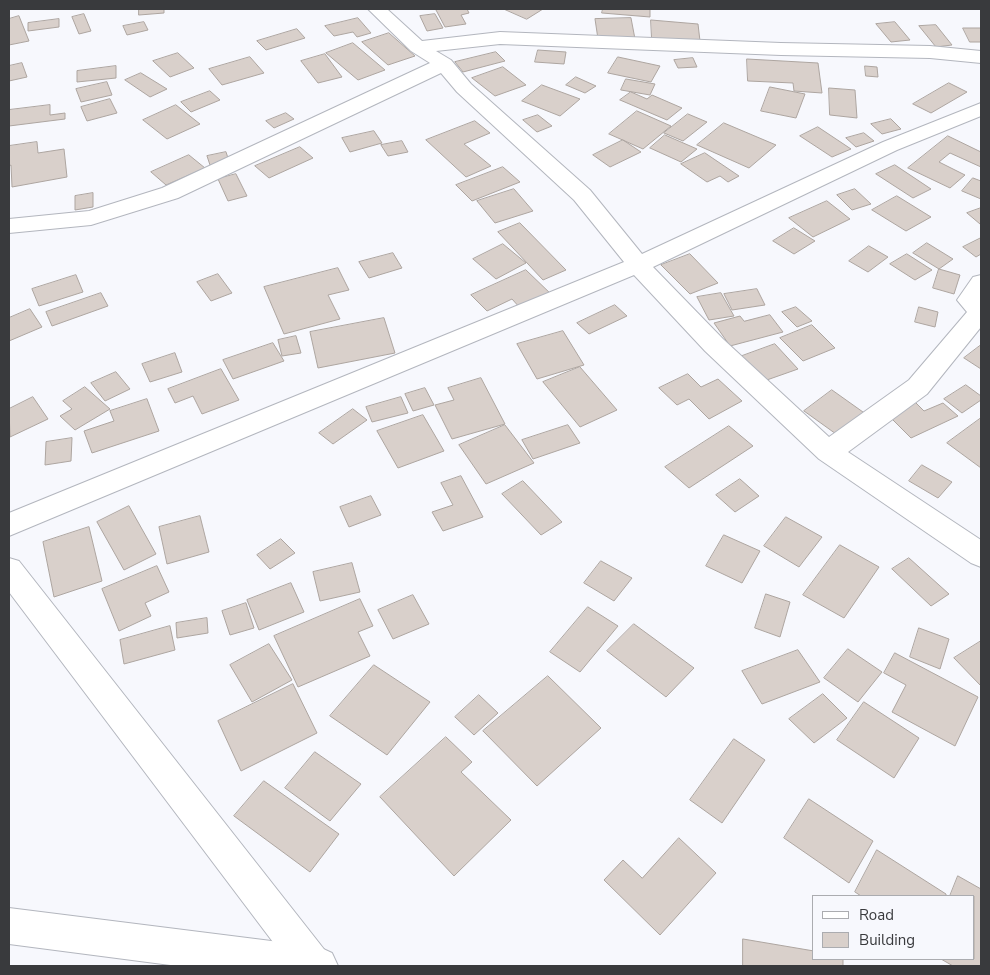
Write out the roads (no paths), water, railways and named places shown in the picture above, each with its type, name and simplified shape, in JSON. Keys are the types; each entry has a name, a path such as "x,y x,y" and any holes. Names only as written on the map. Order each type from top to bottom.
{"street":[{"path":"377,9 418,46 444,64 464,88 582,195 638,265 714,345 828,452 981,555"},
{"path":"418,46 500,38 781,49 930,52 981,57"},
{"path":"9,226 91,218 170,193 444,64"},
{"path":"9,525 638,265 881,150 981,109"},
{"path":"828,452 918,386 981,313 969,300 981,283"},
{"path":"9,570 314,966"},
{"path":"9,926 318,966"}]}
